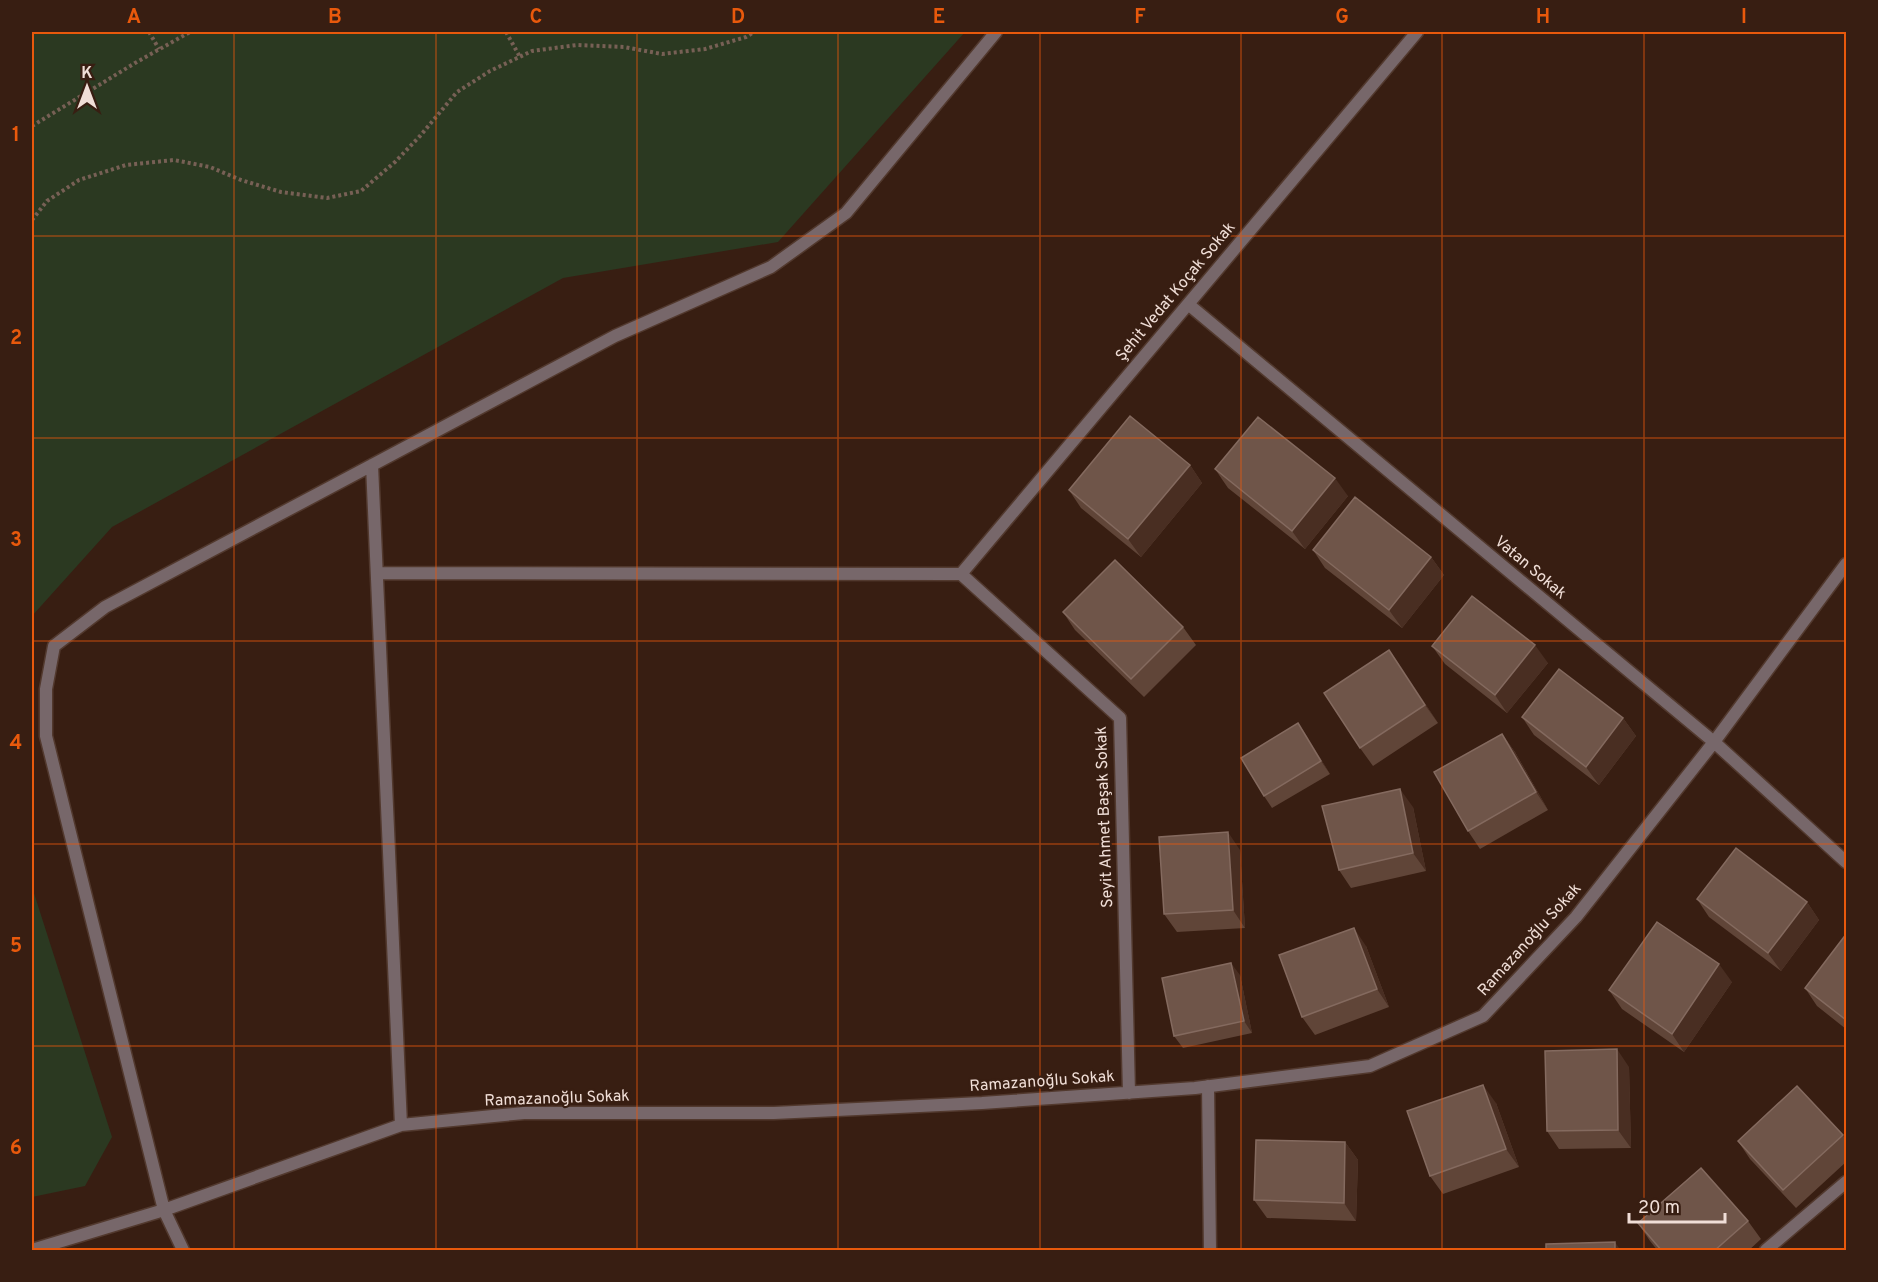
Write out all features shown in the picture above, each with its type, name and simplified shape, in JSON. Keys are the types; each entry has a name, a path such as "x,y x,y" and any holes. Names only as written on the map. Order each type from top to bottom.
{"street":[{"path":"183,1251 164,1210 46,736 46,689 54,646 105,607 615,336 771,267 846,213 996,32"},
{"name":"Şehit Vedat Koçak Sokak","path":"961,574 1417,32"},
{"name":"Vatan Sokak","path":"1188,304 1714,742 1846,862"},
{"path":"372,465 401,1125"},
{"name":"Ramazanoğlu Sokak","path":"32,1250 164,1210 401,1125 524,1113 774,1113 982,1103 1208,1086 1370,1065 1483,1016 1576,917 1714,742 1846,564"},
{"path":"377,573 961,574"},
{"name":"Seyit Ahmet Başak Sokak","path":"961,574 1120,718 1129,1093"},
{"path":"1208,1086 1210,1251"},
{"path":"1766,1251 1846,1182"}],"path":[{"path":"149,32 159,49"},
{"path":"32,126 190,32"},
{"path":"506,32 520,57"},
{"path":"32,220 47,201 79,180 126,165 174,160 210,167 241,180 281,192 327,198 361,191 395,162 457,92 490,71 532,51 577,45 624,47 663,54 705,49 746,37 754,32"}],"green space":[{"path":"32,32 965,32 778,242 563,278 112,527 32,616"},
{"path":"32,887 112,1137 85,1186 32,1197"}],"building":[{"path":"1130,416 1190,465 1128,539 1069,490"},
{"path":"1258,417 1335,478 1292,531 1215,469"},
{"path":"1355,497 1431,557 1389,610 1313,550"},
{"path":"1115,560 1183,627 1131,679 1063,612"},
{"path":"1472,596 1535,645 1495,695 1432,646"},
{"path":"1389,650 1425,705 1360,748 1324,693"},
{"path":"1559,669 1623,718 1586,767 1522,717"},
{"path":"1298,723 1321,761 1264,796 1241,758"},
{"path":"1502,734 1536,792 1468,831 1434,772"},
{"path":"1400,789 1413,853 1339,870 1322,806"},
{"path":"1228,832 1233,910 1164,914 1159,837"},
{"path":"1736,848 1807,902 1768,953 1697,899"},
{"path":"1657,922 1719,964 1672,1034 1609,990"},
{"path":"1354,928 1377,989 1302,1017 1279,955"},
{"path":"1844,937 1846,939 1846,1020 1805,988"},
{"path":"1231,963 1244,1021 1174,1036 1162,978"},
{"path":"1617,1049 1618,1130 1547,1131 1545,1051"},
{"path":"1483,1085 1506,1149 1430,1176 1407,1111"},
{"path":"1797,1086 1843,1135 1783,1190 1738,1141"},
{"path":"1256,1140 1345,1142 1344,1203 1254,1200"},
{"path":"1701,1168 1748,1221 1714,1251 1662,1251 1638,1223"},
{"path":"1615,1242 1615,1251 1546,1251 1546,1244"}]}
